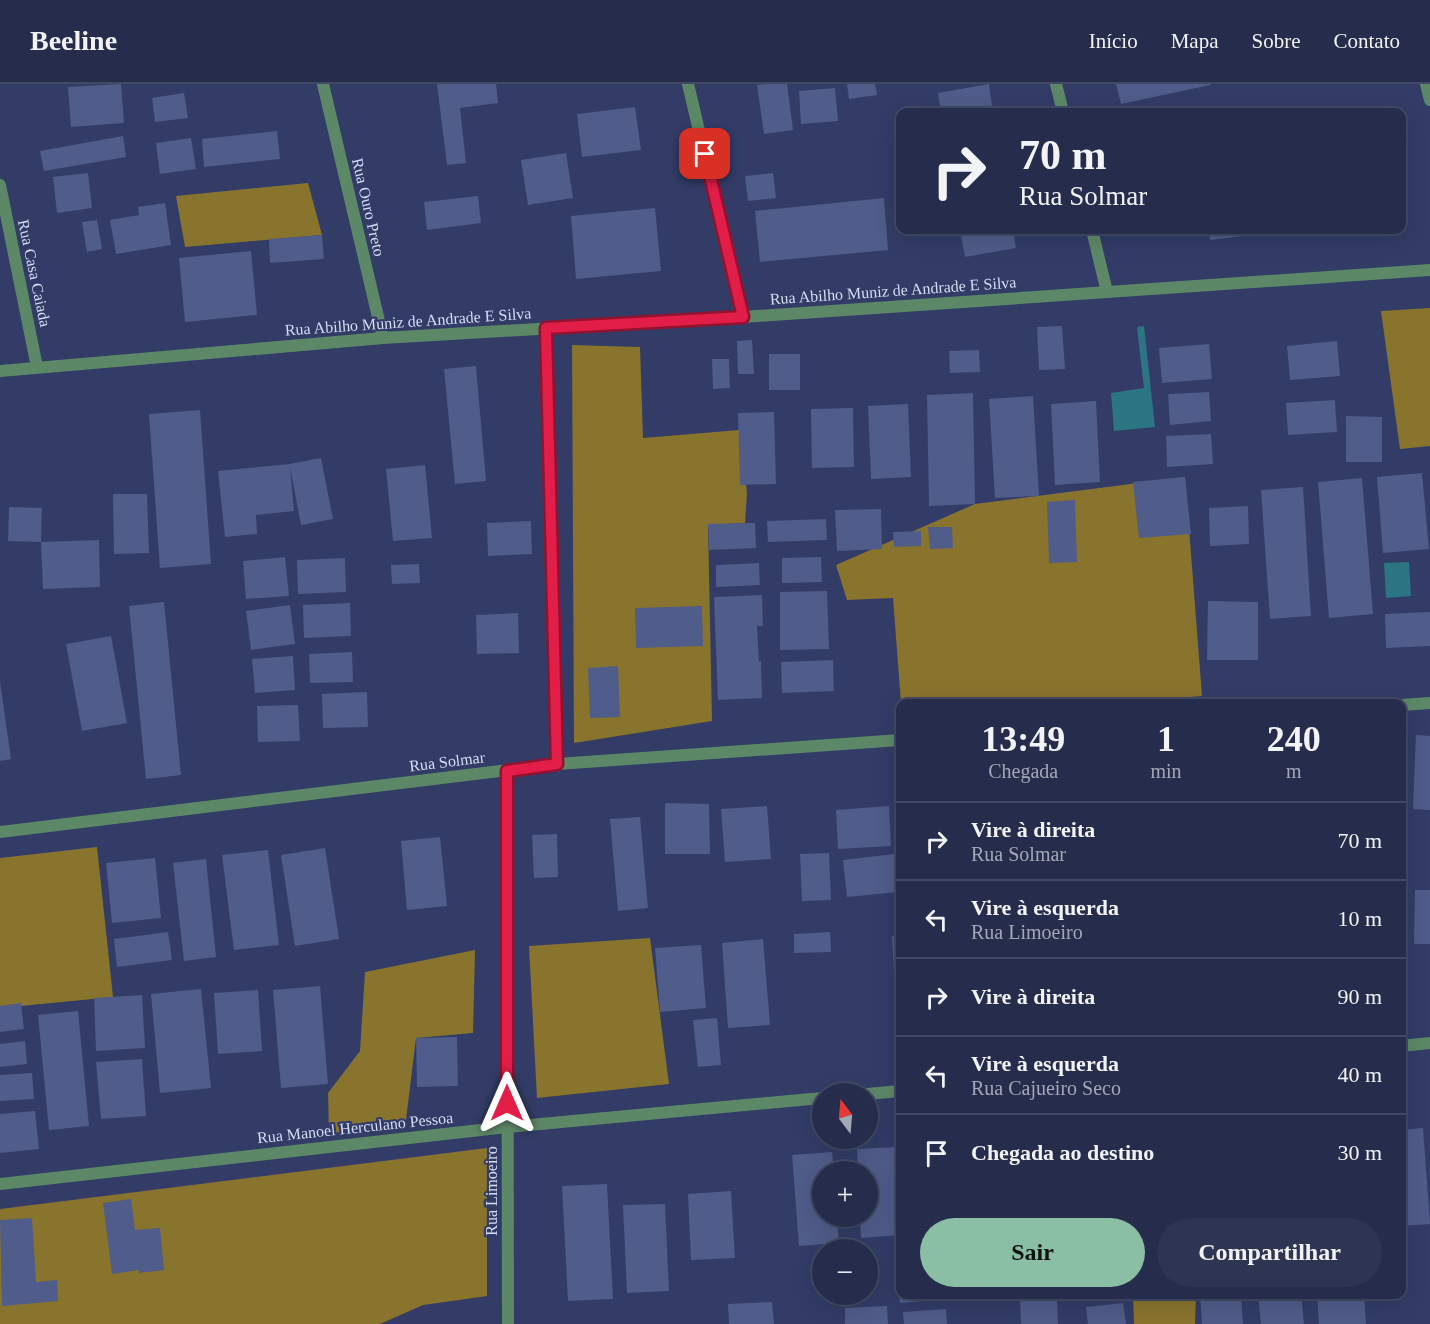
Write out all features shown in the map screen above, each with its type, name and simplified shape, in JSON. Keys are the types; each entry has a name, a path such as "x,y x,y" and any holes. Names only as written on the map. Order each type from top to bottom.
{"street":[{"name":"Rua Ouro Preto","path":"323,84 383,338"},
{"path":"688,84 743,317"},
{"path":"1056,84 1062,108"},
{"path":"1426,84 1430,100"},
{"name":"Rua Casa Caiada","path":"0,185 38,367"},
{"path":"1093,234 1107,292"},
{"name":"Rua Abilho Muniz de Andrade E Silva","path":"0,371 383,338 743,317 1430,270"},
{"path":"546,328 557,764"},
{"path":"1406,704 1430,702"},
{"name":"Rua Solmar","path":"0,832 557,764 896,740"},
{"name":"Rua Limoeiro","path":"507,771 508,1324"},
{"path":"1406,1045 1430,1043"},
{"path":"878,1093 896,1091"},
{"name":"Rua Manoel Herculano Pessoa","path":"0,1184 507,1126 812,1099"}],"shaded area":[{"path":"308,183 322,235 185,247 176,196"},
{"path":"1430,308 1430,446 1400,449 1381,311"},
{"path":"1144,326 1155,427 1114,431 1111,393 1144,388 1137,327"},
{"path":"572,345 640,347 643,438 739,430 747,493 745,523 708,525 712,721 574,743"},
{"path":"1185,477 1202,696 1164,699 901,699 893,598 847,600 836,565 975,504"},
{"path":"1409,562 1411,596 1386,598 1384,563"},
{"path":"97,847 113,997 0,1008 0,858"},
{"path":"650,938 669,1084 537,1098 529,946"},
{"path":"475,950 473,1033 416,1038 405,1128 329,1133 328,1093 360,1051 365,972"},
{"path":"487,1148 487,1296 423,1305 380,1324 0,1324 0,1209"},
{"path":"1133,1299 1196,1299 1195,1324 1134,1324"}],"building":[{"path":"121,84 124,123 71,127 68,87"},
{"path":"437,84 496,84 498,103 460,108 466,163 447,165"},
{"path":"787,84 793,130 764,134 757,85"},
{"path":"847,84 875,84 877,95 849,99"},
{"path":"989,84 992,108 940,108 938,93"},
{"path":"1116,84 1210,84 1210,85 1121,104"},
{"path":"835,88 838,121 801,124 799,91"},
{"path":"184,93 188,118 155,122 152,98"},
{"path":"635,107 641,150 582,157 577,114"},
{"path":"277,131 280,159 204,167 202,139"},
{"path":"123,136 126,157 44,171 40,151"},
{"path":"191,138 196,169 160,174 156,143"},
{"path":"566,153 573,198 528,205 521,160"},
{"path":"88,173 92,208 57,213 53,177"},
{"path":"773,173 776,198 748,201 745,176"},
{"path":"478,196 481,223 427,230 424,202"},
{"path":"884,198 888,250 760,262 755,211"},
{"path":"165,203 171,245 116,254 110,220 139,215 138,207"},
{"path":"655,208 661,271 576,279 571,216"},
{"path":"97,220 102,249 87,252 82,222"},
{"path":"961,234 1014,234 1016,248 965,257"},
{"path":"1209,234 1258,234 1210,240"},
{"path":"322,235 324,259 270,263 269,239"},
{"path":"251,251 257,315 185,322 179,258"},
{"path":"1062,326 1065,369 1039,370 1037,327"},
{"path":"752,340 754,374 738,374 737,341"},
{"path":"1337,341 1340,376 1290,380 1287,346"},
{"path":"1209,344 1212,379 1162,383 1159,348"},
{"path":"979,350 980,372 950,373 949,351"},
{"path":"769,354 800,354 800,390 769,390"},
{"path":"712,359 729,359 730,388 713,389"},
{"path":"476,366 486,481 455,484 444,369"},
{"path":"1209,392 1211,421 1170,425 1168,394"},
{"path":"973,393 975,504 929,506 927,395"},
{"path":"1033,396 1039,496 995,498 989,399"},
{"path":"1335,400 1337,432 1288,435 1286,403"},
{"path":"1096,401 1100,482 1055,485 1051,404"},
{"path":"908,404 911,477 871,479 868,406"},
{"path":"853,408 854,467 812,468 811,409"},
{"path":"200,410 211,564 160,568 149,414"},
{"path":"774,412 776,484 740,485 738,413"},
{"path":"1346,416 1382,417 1382,462 1346,462"},
{"path":"1211,434 1213,464 1167,467 1166,436"},
{"path":"321,458 333,519 301,525 290,467 294,511 256,515 257,534 225,537 218,471 290,464"},
{"path":"425,465 432,538 393,541 386,469"},
{"path":"1422,473 1429,549 1383,553 1377,477"},
{"path":"1185,477 1191,534 1139,538 1133,482"},
{"path":"1362,478 1373,614 1329,618 1318,482"},
{"path":"1303,487 1311,616 1270,619 1261,490"},
{"path":"113,494 147,494 149,553 114,554"},
{"path":"1075,500 1077,562 1049,563 1047,502"},
{"path":"1248,506 1249,544 1210,546 1209,508"},
{"path":"9,507 42,508 41,542 8,541"},
{"path":"881,509 882,549 837,551 835,510"},
{"path":"826,519 827,540 768,542 767,521"},
{"path":"531,521 532,554 488,556 487,523"},
{"path":"755,523 756,548 709,550 708,524"},
{"path":"928,527 952,527 953,548 930,549"},
{"path":"921,531 921,546 894,547 893,532"},
{"path":"99,540 100,587 43,589 41,542"},
{"path":"285,557 289,596 246,599 243,561"},
{"path":"821,557 822,582 782,583 782,558"},
{"path":"345,558 346,592 298,594 297,560"},
{"path":"759,563 760,585 716,587 716,565"},
{"path":"419,564 420,583 392,584 391,565"},
{"path":"827,591 829,649 780,650 780,592"},
{"path":"762,595 763,626 757,626 762,698 718,700 714,597"},
{"path":"1208,601 1258,602 1258,660 1207,660"},
{"path":"164,602 181,775 146,779 129,606"},
{"path":"350,603 351,636 304,638 303,605"},
{"path":"290,605 295,644 251,650 246,611"},
{"path":"702,606 703,646 636,648 635,608"},
{"path":"1430,612 1430,646 1386,648 1385,614"},
{"path":"518,613 519,653 477,654 476,615"},
{"path":"111,636 127,723 82,731 66,644"},
{"path":"352,652 353,682 310,683 309,654"},
{"path":"293,656 295,690 255,693 252,659"},
{"path":"833,660 834,691 782,693 781,662"},
{"path":"618,666 620,717 590,718 588,668"},
{"path":"0,682 11,759 0,761"},
{"path":"367,692 368,727 323,728 322,694"},
{"path":"298,705 300,741 258,742 257,706"},
{"path":"1416,735 1430,736 1430,810 1413,809"},
{"path":"665,803 709,804 710,854 665,854"},
{"path":"767,806 771,859 725,862 721,809"},
{"path":"889,806 891,846 838,849 836,810"},
{"path":"640,817 648,908 618,911 610,819"},
{"path":"557,834 558,877 534,878 532,835"},
{"path":"440,837 447,906 407,910 401,841"},
{"path":"325,848 339,939 295,946 281,855"},
{"path":"268,850 279,945 234,950 222,855"},
{"path":"829,853 831,900 802,901 800,854"},
{"path":"894,854 896,892 847,897 843,860"},
{"path":"155,858 161,918 112,923 106,863"},
{"path":"206,859 216,957 184,961 173,863"},
{"path":"1415,890 1430,890 1430,944 1414,944"},
{"path":"168,932 172,960 117,967 114,939"},
{"path":"830,932 831,952 794,953 794,934"},
{"path":"892,936 896,936 895,989"},
{"path":"763,939 770,1025 728,1028 722,943"},
{"path":"701,945 706,1008 660,1012 655,948"},
{"path":"320,986 328,1084 281,1088 273,990"},
{"path":"201,989 211,1088 160,1093 151,994"},
{"path":"258,990 262,1051 218,1054 214,993"},
{"path":"142,995 145,1048 96,1051 94,998"},
{"path":"21,1003 24,1029 0,1032 0,1006"},
{"path":"78,1011 89,1126 49,1130 38,1015"},
{"path":"717,1018 721,1065 698,1067 693,1020"},
{"path":"457,1037 458,1086 417,1087 416,1038"},
{"path":"25,1041 27,1064 0,1067 0,1044"},
{"path":"142,1059 146,1116 101,1119 96,1062"},
{"path":"32,1073 34,1099 0,1101 0,1075"},
{"path":"35,1111 39,1149 0,1153 0,1114"},
{"path":"1423,1128 1430,1224 1406,1226 1406,1130"},
{"path":"896,1147 896,1235 861,1238 860,1227 878,1227 878,1161 858,1161 857,1149"},
{"path":"832,1152 833,1161 812,1161 812,1227 838,1227 839,1239 812,1239 812,1245 799,1246 792,1155"},
{"path":"607,1184 613,1299 568,1301 562,1186"},
{"path":"731,1191 735,1258 691,1260 688,1194"},
{"path":"131,1199 135,1230 160,1228 164,1270 139,1273 139,1270 112,1274 103,1203"},
{"path":"665,1204 669,1291 627,1293 623,1205"},
{"path":"32,1218 36,1282 57,1280 58,1301 2,1306 0,1220"},
{"path":"900,1299 948,1299 900,1303"},
{"path":"1020,1299 1057,1299 1058,1324 1021,1324"},
{"path":"1200,1299 1241,1299 1243,1324 1202,1324"},
{"path":"1258,1299 1302,1299 1304,1324 1261,1324"},
{"path":"1317,1299 1364,1299 1366,1324 1319,1324"},
{"path":"772,1302 774,1324 729,1324 728,1304"},
{"path":"1123,1303 1126,1324 1088,1324 1086,1307"},
{"path":"887,1306 888,1324 845,1324 845,1308"},
{"path":"946,1309 947,1324 904,1324 903,1312"}],"route":[{"path":"507,1103 507,771 557,764 546,328 743,317 705,154"}]}
